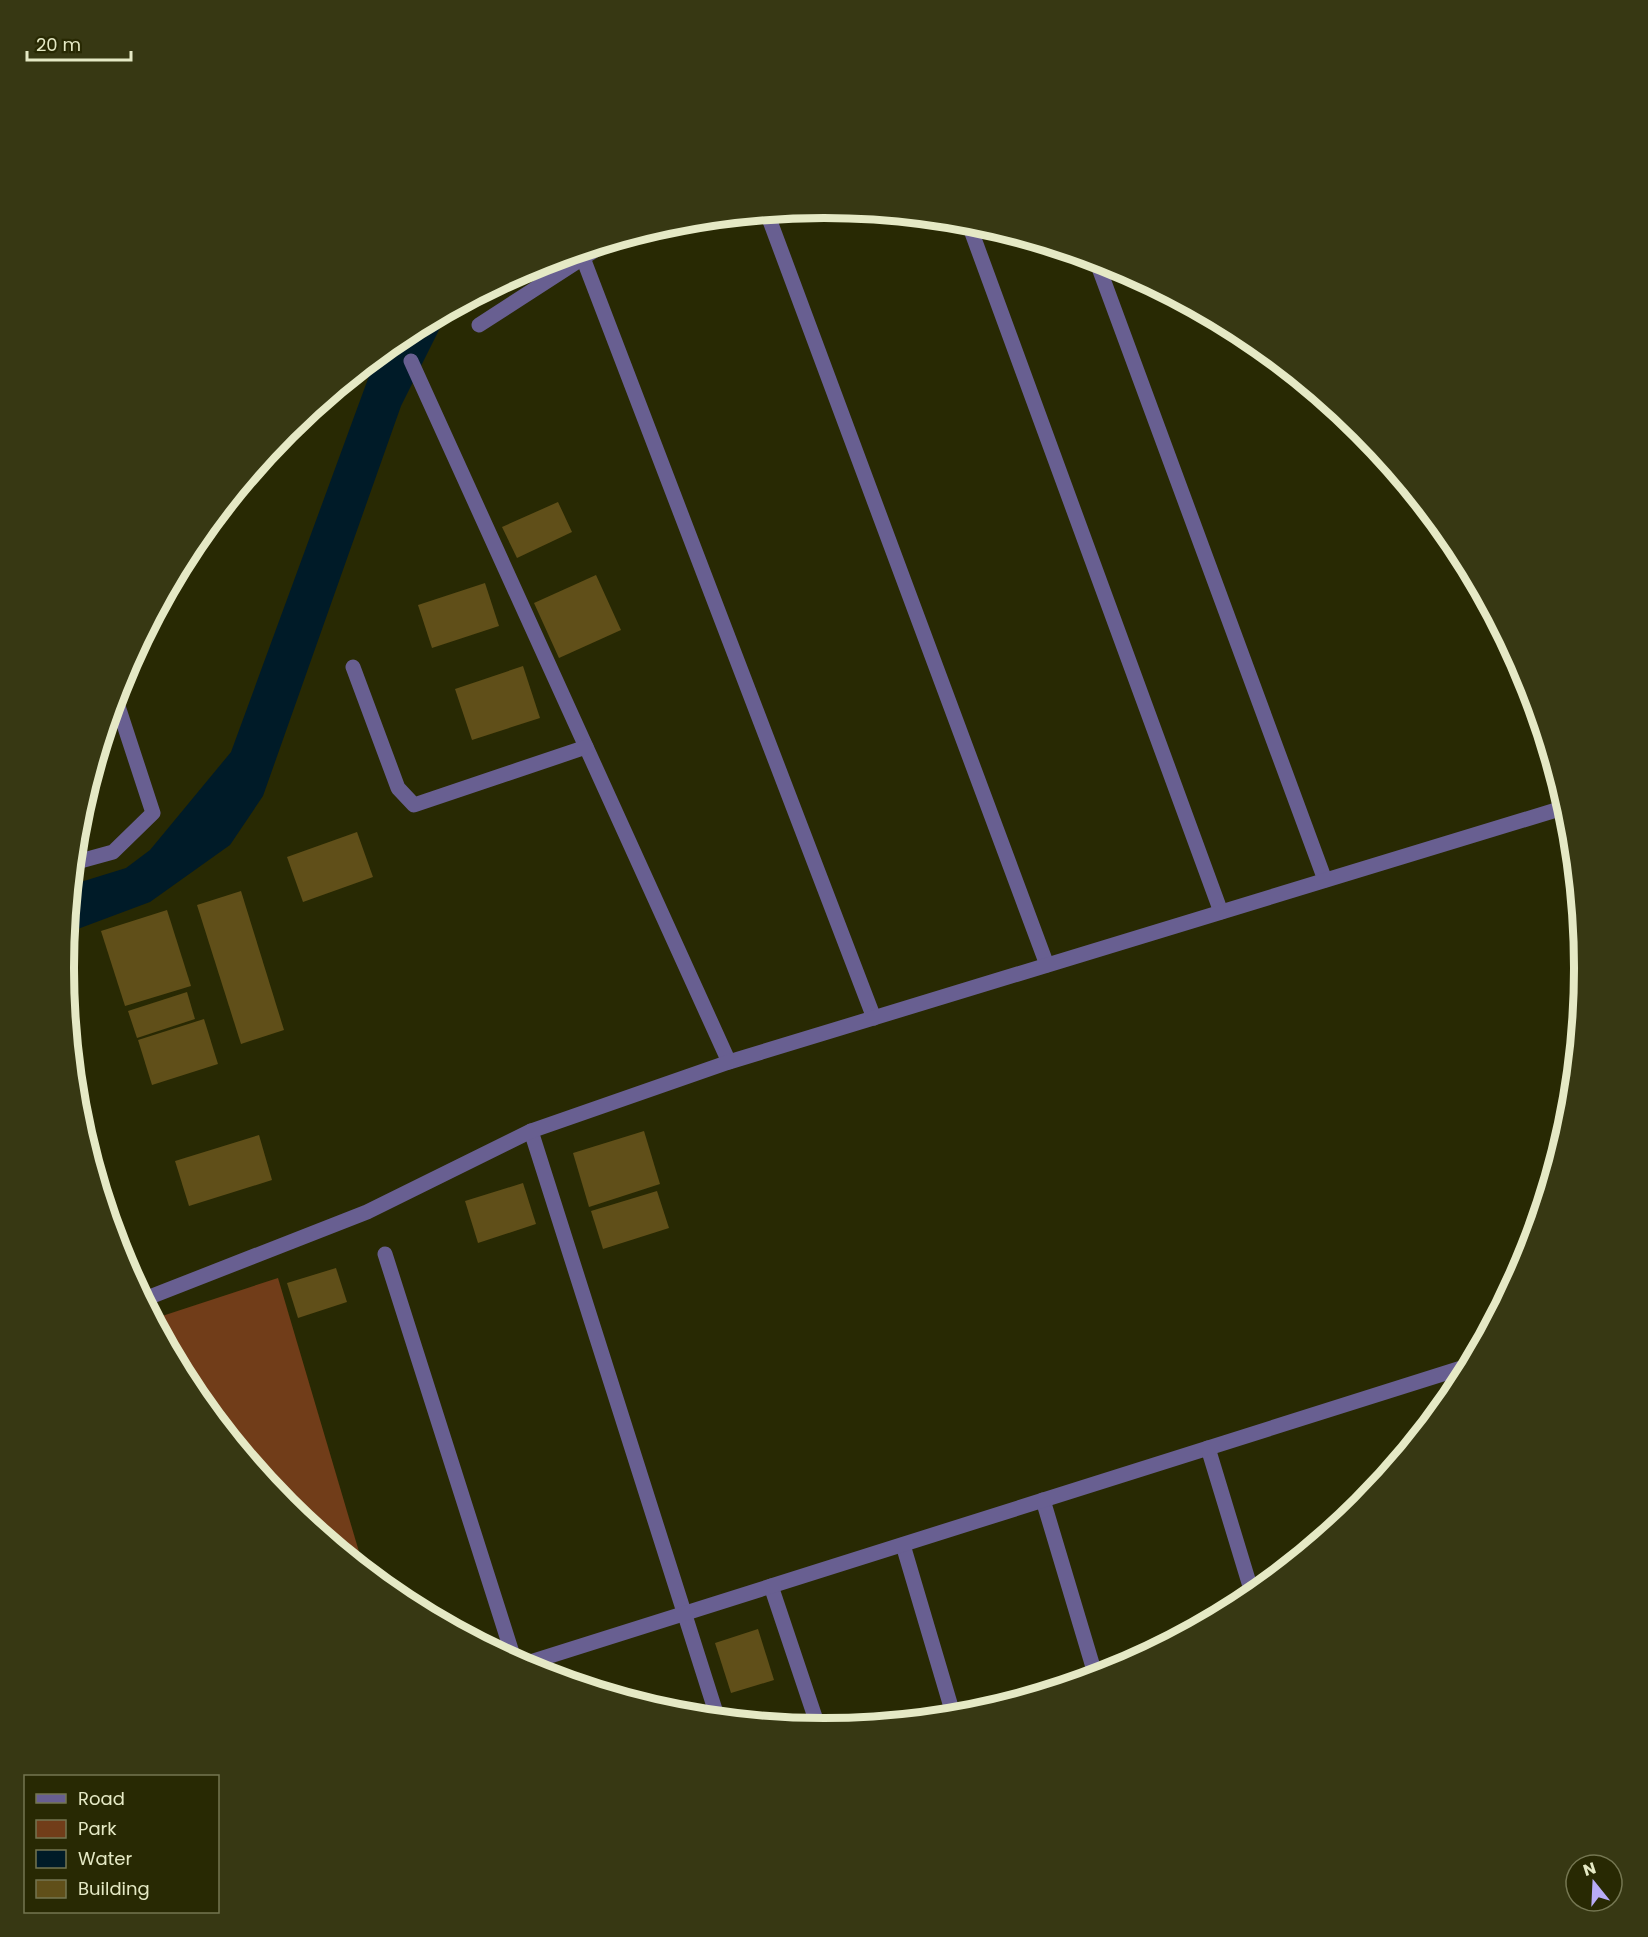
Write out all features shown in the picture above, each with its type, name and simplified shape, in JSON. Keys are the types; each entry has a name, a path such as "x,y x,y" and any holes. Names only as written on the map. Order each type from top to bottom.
{"street":[{"path":"770,220 1047,965"},
{"path":"972,232 1221,912"},
{"path":"479,325 583,258 874,1018"},
{"path":"1100,271 1325,880"},
{"path":"411,361 729,1062"},
{"path":"353,667 398,788 414,806 586,747"},
{"path":"82,861 113,852 153,813 119,711"},
{"path":"150,1297 367,1212 531,1131 729,1062 1557,810"},
{"path":"531,1131 716,1711"},
{"path":"385,1254 511,1651"},
{"path":"534,1661 1458,1369"},
{"path":"1208,1448 1250,1586"},
{"path":"1043,1500 1093,1668"},
{"path":"903,1545 951,1708"},
{"path":"771,1586 816,1719"}],"green space":[{"path":"278,1278 361,1559 293,1499 260,1463 200,1385 160,1317"}],"water":[{"path":"443,323 401,406 263,796 230,845 150,902 75,930 79,883 126,868 150,850 231,752 371,370 407,344"}],"building":[{"path":"558,502 572,532 517,558 502,527"},
{"path":"596,575 621,630 559,658 534,603"},
{"path":"485,583 499,626 432,648 418,605"},
{"path":"523,666 540,718 472,740 455,689"},
{"path":"357,832 373,877 303,902 287,857"},
{"path":"241,891 284,1030 241,1044 197,905"},
{"path":"167,910 191,986 125,1006 101,931"},
{"path":"187,992 195,1019 137,1038 128,1011"},
{"path":"204,1019 218,1064 152,1085 138,1040"},
{"path":"644,1131 660,1184 589,1207 573,1153"},
{"path":"259,1135 272,1180 189,1206 175,1161"},
{"path":"523,1183 536,1224 478,1243 465,1201"},
{"path":"657,1191 669,1228 603,1249 591,1211"},
{"path":"336,1268 347,1302 298,1318 287,1283"},
{"path":"758,1629 774,1680 731,1693 715,1643"}]}
